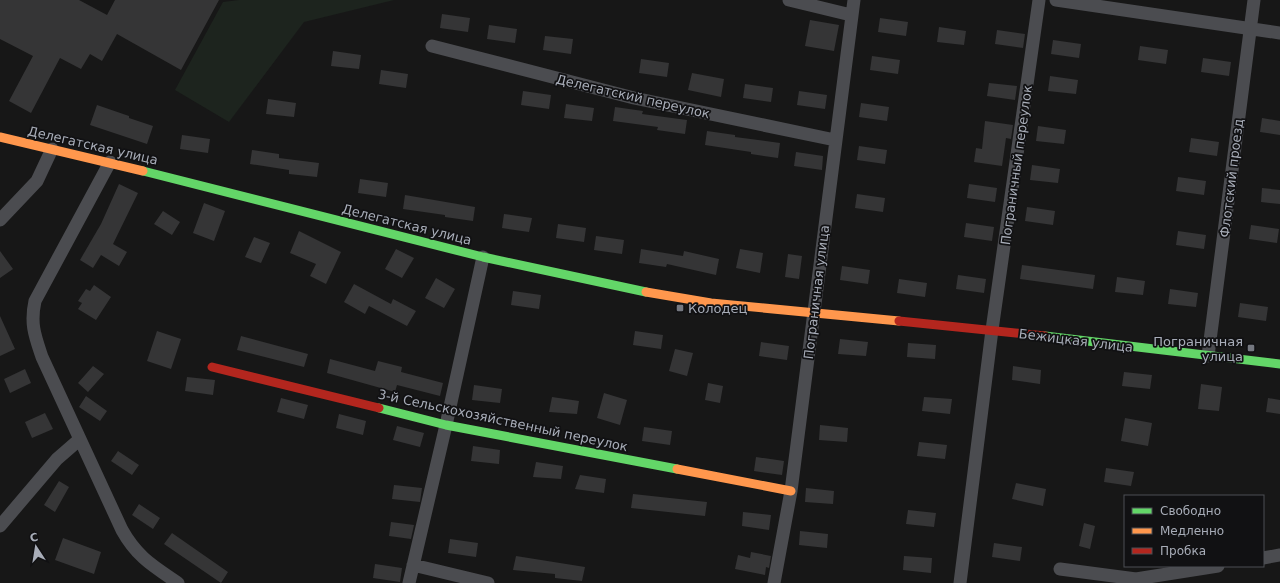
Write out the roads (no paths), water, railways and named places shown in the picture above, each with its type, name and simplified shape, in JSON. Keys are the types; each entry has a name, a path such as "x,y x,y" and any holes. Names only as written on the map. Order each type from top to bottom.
{"street":[{"path":"789,0 851,15"},
{"name":"Пограничная улица","path":"774,583 791,491 854,0"},
{"name":"Пограничный переулок","path":"992,330 1039,0"},
{"path":"1056,0 1280,34"},
{"name":"Флотский проезд","path":"1208,356 1254,0"},
{"name":"Делегатский переулок","path":"432,46 634,98 835,140"},
{"name":"Делегатская улица","path":"0,138 110,162 483,257 626,289 711,303 813,313"},
{"path":"0,220 37,181 52,149"},
{"path":"110,162 34,301 32,316 42,357 131,547 146,561 178,583"},
{"path":"409,583 483,257"},
{"name":"Бежицкая улица","path":"813,313 992,330 1280,364"},
{"path":"960,583 992,330"},
{"name":"3-й Сельскохозяйственный переулок","path":"212,367 446,425 791,491"},
{"path":"0,526 57,459 80,439"},
{"path":"1264,558 1280,555"},
{"path":"413,566 488,583"},
{"path":"1060,569 1136,579 1212,567"}],"place":[{"name":"Колодец","path":"680,308"},
{"name":"Пограничная улица","path":"1251,348"}]}
